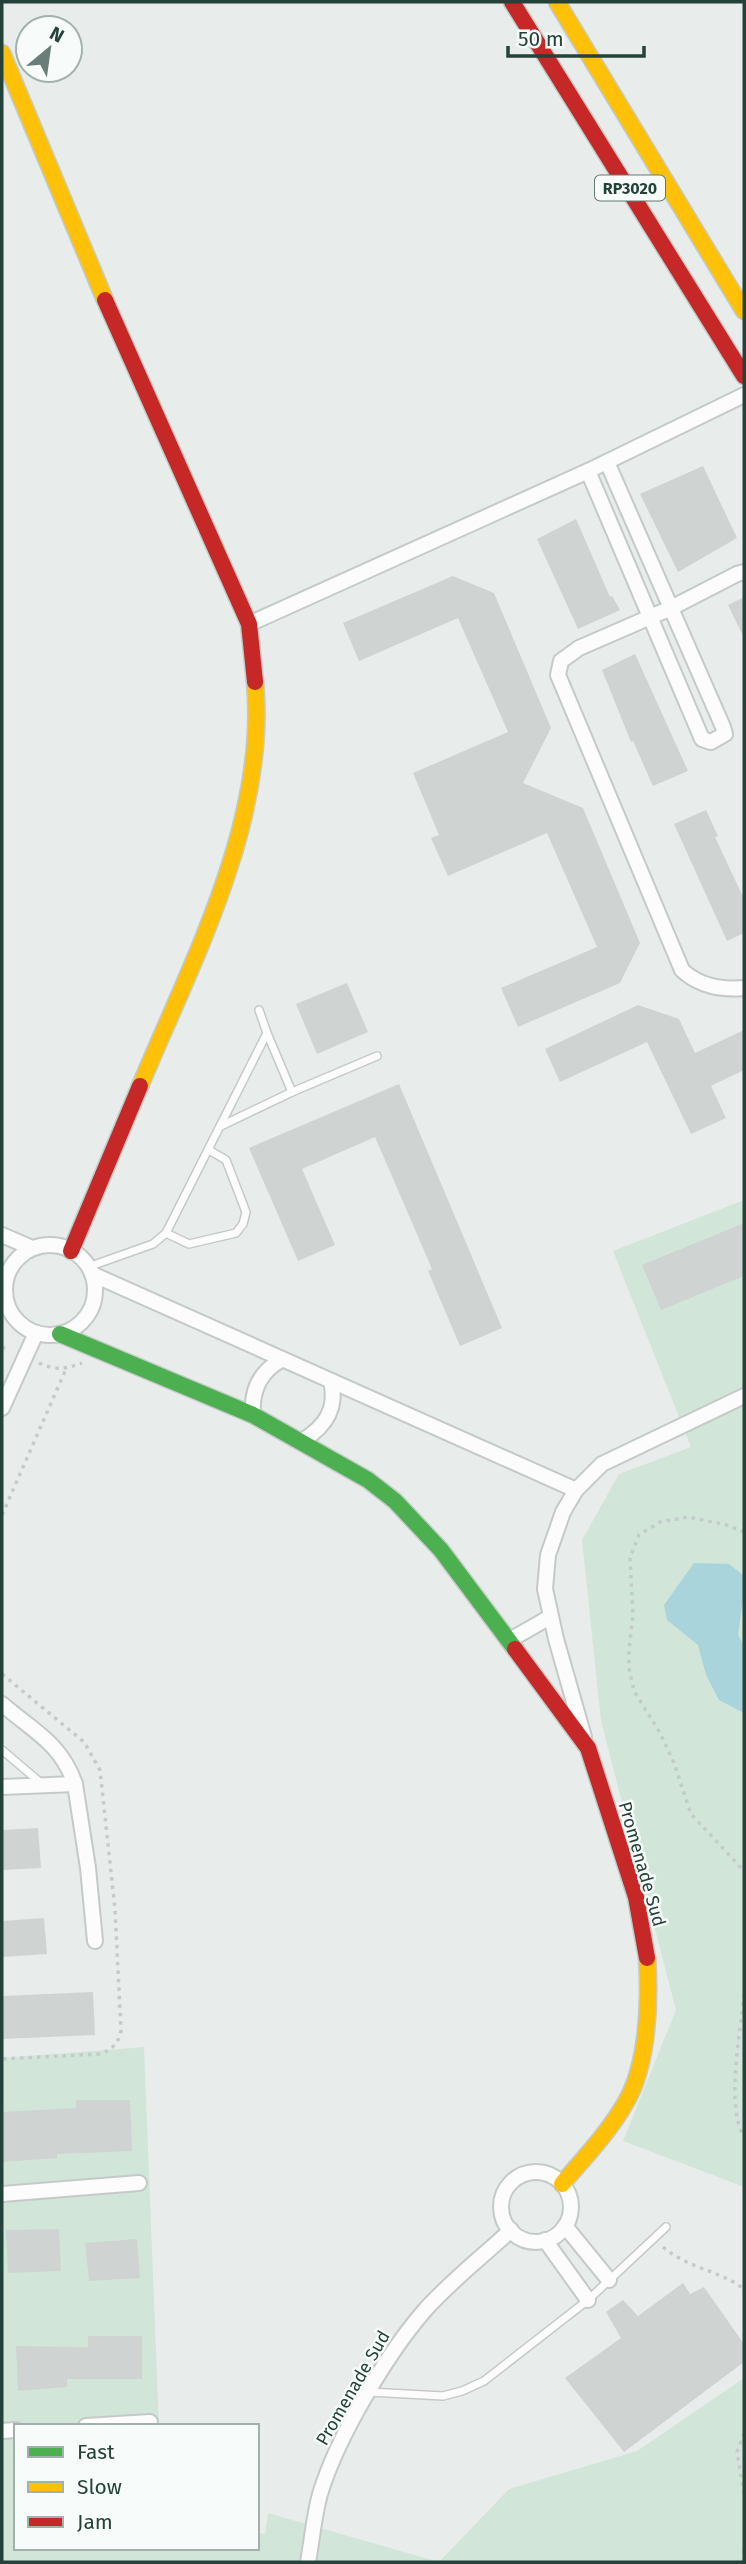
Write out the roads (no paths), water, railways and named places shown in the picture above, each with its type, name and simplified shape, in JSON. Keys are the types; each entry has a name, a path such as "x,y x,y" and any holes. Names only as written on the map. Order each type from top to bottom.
{"main road":[{"name":"RP3020","path":"512,2 744,376"},
{"name":"RP3020","path":"556,2 744,311"},
{"path":"2,53 5,68 110,311 249,624 256,696 257,739 252,781 238,846 212,919 71,1251"},
{"path":"60,1334 254,1415 302,1441"},
{"name":"Promenade Sud","path":"302,1441 368,1480 405,1511 459,1572 588,1748 636,1896 647,1959 649,2015 643,2052 628,2099 616,2118 562,2184"}],"street":[{"path":"249,624 588,471 744,395"},
{"path":"588,471 702,738 707,742 724,737 724,731 607,462"},
{"path":"744,572 565,656 559,664 558,675 682,970 688,976 709,985 730,989 744,988"},
{"path":"2,1235 32,1248"},
{"path":"90,1270 95,1296 90,1311 74,1328 60,1334 36,1333 15,1320 4,1303 8,1271 18,1258 32,1248 48,1245 71,1251 90,1270 281,1360 576,1490"},
{"path":"2,1408 36,1333"},
{"path":"254,1415 256,1386 269,1368 281,1360"},
{"path":"302,1441 318,1430 328,1418 333,1404 331,1381"},
{"path":"588,1748 550,1617 545,1589 548,1555 554,1533 576,1490 609,1460 744,1396"},
{"path":"508,1641 550,1617"},
{"path":"2,1704 55,1747 65,1760 75,1784 88,1868 95,1941"},
{"path":"2,1787 75,1784"},
{"path":"539,2172 553,2177 567,2190 571,2204 565,2226 557,2235 545,2240 529,2241 511,2230 503,2217 502,2202 505,2192 514,2180 524,2174 539,2172"},
{"path":"2,2194 139,2183"},
{"path":"565,2226 609,2280"},
{"name":"Promenade Sud","path":"308,2562 316,2510 326,2477 388,2360 425,2311 511,2230"},
{"path":"545,2240 588,2300"},
{"path":"118,2424 150,2422"}],"lane":[{"path":"259,1010 292,1092"},
{"path":"90,1270 153,1244 166,1233 267,1033"},
{"path":"221,1126 377,1056"},
{"path":"166,1233 189,1244 236,1233 243,1224 246,1212 226,1160 209,1150"},
{"path":"2,1750 42,1784"},
{"path":"369,2392 443,2396 484,2381 588,2300 666,2227"}],"water":[{"path":"694,1563 729,1564 744,1576 738,1635 744,1645 744,1713 719,1700 706,1675 698,1645 667,1620 664,1605"}]}
